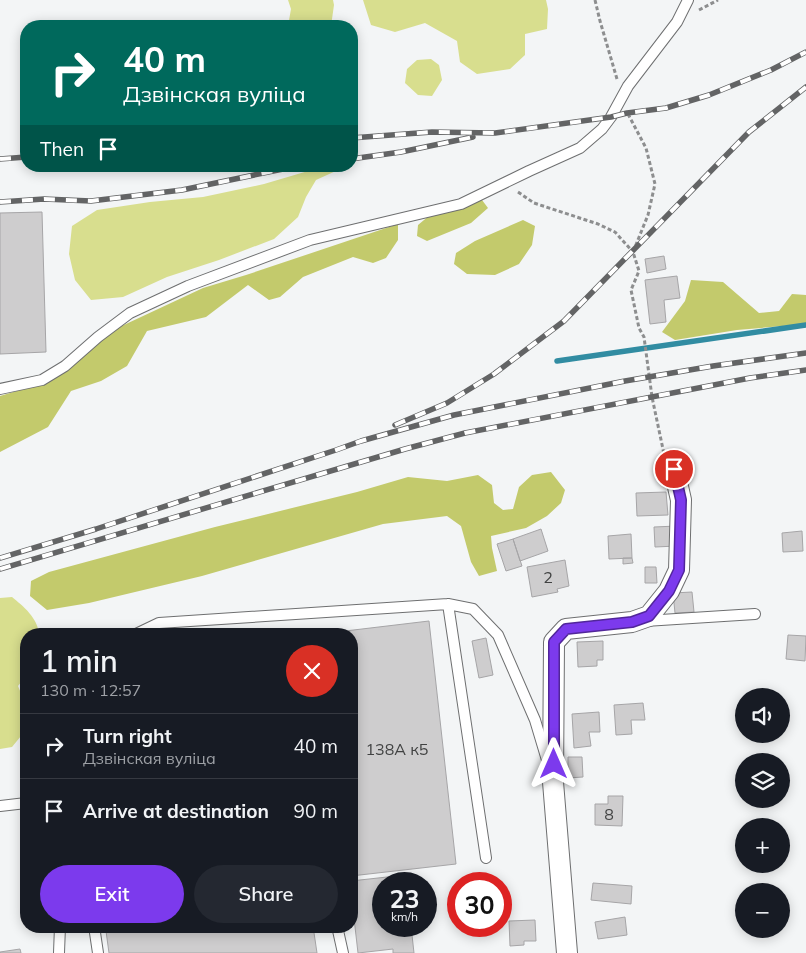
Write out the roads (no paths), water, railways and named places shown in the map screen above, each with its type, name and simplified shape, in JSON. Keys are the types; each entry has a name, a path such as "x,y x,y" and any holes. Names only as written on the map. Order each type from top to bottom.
{"street":[{"path":"567,953 554,782 554,642 566,629 632,622 649,616 669,591 679,570 681,500 674,469"}],"lane":[{"path":"0,389 42,380 65,366 98,337 130,313 188,286 310,240 461,204 580,148 602,129 611,117 628,86 677,22 688,0"},
{"path":"149,628 159,623 448,604 473,608 498,634 535,720 554,782"},
{"path":"448,604 486,858"},
{"path":"632,622 755,614"},
{"path":"0,806 20,804"},
{"path":"59,953 60,933"},
{"path":"95,933 98,953"},
{"path":"339,933 343,953"}],"waterway":[{"path":"557,361 806,325"}],"railway":[{"path":"358,137 432,132 495,133 666,108 709,95 771,70 806,52"},
{"path":"395,425 447,403 494,374 564,321 749,132 806,87"},
{"path":"358,158 401,152 473,137"},
{"path":"0,159 20,157"},
{"path":"0,202 44,199 91,201 182,190 269,172"},
{"path":"0,558 96,529 361,441 454,415 625,381 806,353"},
{"path":"0,569 465,433 750,378 806,370"}]}
